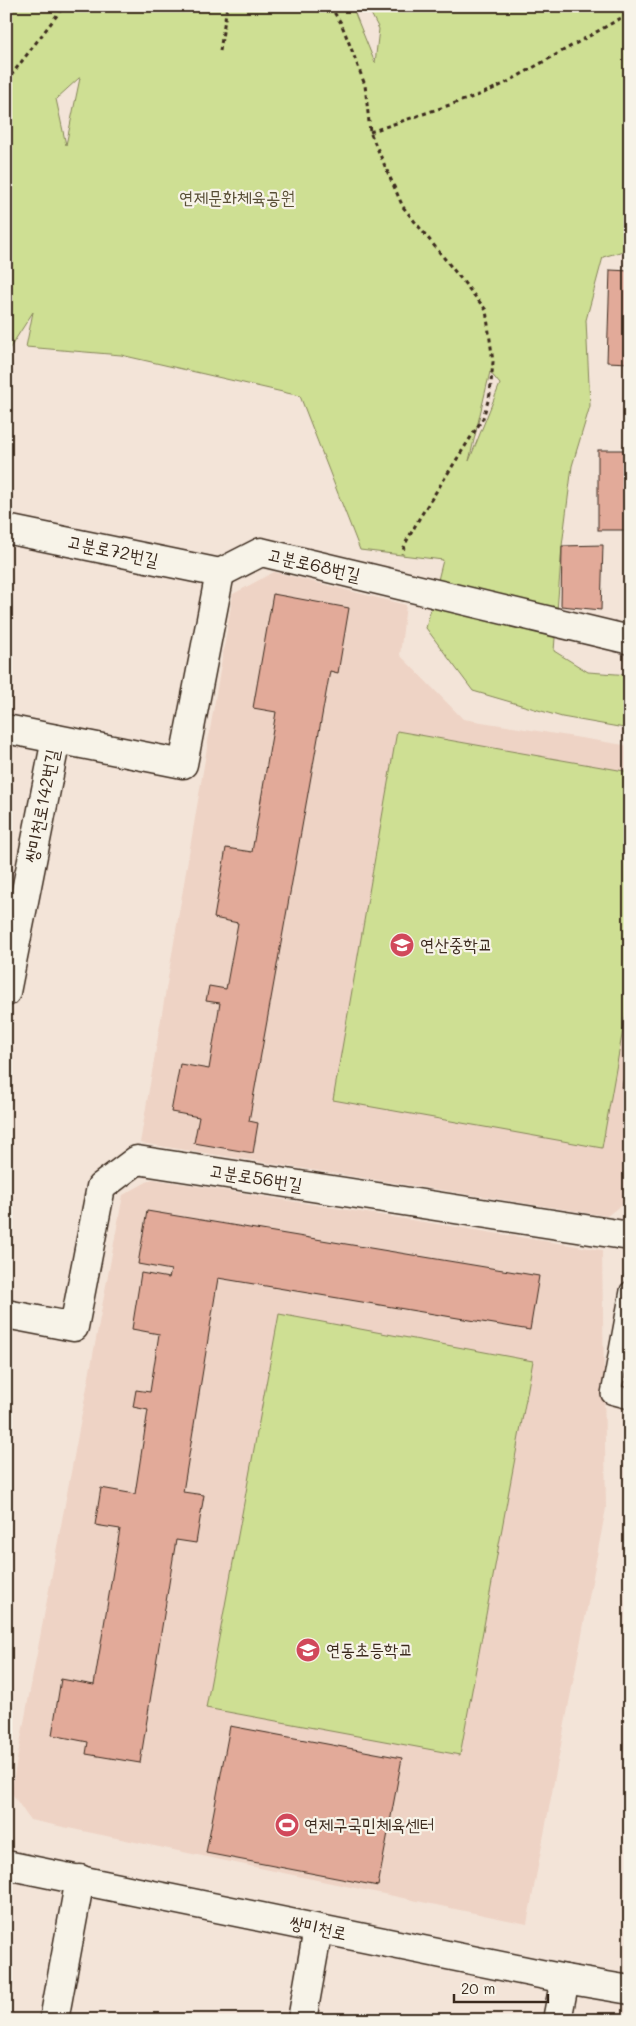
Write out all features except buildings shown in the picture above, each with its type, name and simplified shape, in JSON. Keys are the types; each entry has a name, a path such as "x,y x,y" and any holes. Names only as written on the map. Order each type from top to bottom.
{"street":[{"name":"고분로72번길","path":"6,529 220,573"},
{"name":"고분로68번길","path":"220,573 261,552 630,640"},
{"path":"6,729 184,764 220,573"},
{"name":"쌍미천로142번길","path":"6,992 56,739"},
{"name":"고분로56번길","path":"6,1314 74,1327 101,1187 137,1160 630,1236"},
{"name":"쌍미천로","path":"6,1865 565,1979 630,1990"},
{"path":"54,2020 80,1879"},
{"path":"302,2020 318,1928"},
{"path":"556,2020 565,1979"}],"lane":[{"path":"630,1291 611,1394 630,1398"}],"path":[{"path":"6,82 64,6"},
{"path":"220,51 227,6"},
{"path":"330,6 340,23 365,85 370,132 404,207 486,310 493,362 490,394 483,418 405,544 392,583"},
{"path":"370,132 479,95 504,84 630,13"}],"shaded area":[{"name":"연산중학교","path":"274,572 406,605 400,655 463,719 630,746 630,1198 607,1216 140,1143 233,594"},
{"name":"연동초등학교","path":"152,1179 602,1250 606,1508 527,1924 30,1820 11,1792 123,1195"}],"green space":[{"name":"연제문화체육공원","path":"6,6 352,6 375,63 379,29 367,6 630,6 630,249 603,257 586,320 590,406 572,466 562,546 554,651 588,672 630,675 630,729 562,717 473,691 426,628 443,560 360,550 300,396 121,355 26,347 33,312 6,354","holes":["80,78 66,145 56,99","490,372 500,384 469,461"]},
{"path":"397,731 630,772 630,990 602,1148 333,1100"},
{"path":"279,1314 533,1361 460,1755 206,1708"}],"place":[{"name":"연산중학교","path":"402,945"},
{"name":"연동초등학교","path":"308,1650"},
{"name":"연제구국민체육센터","path":"287,1825"}]}
